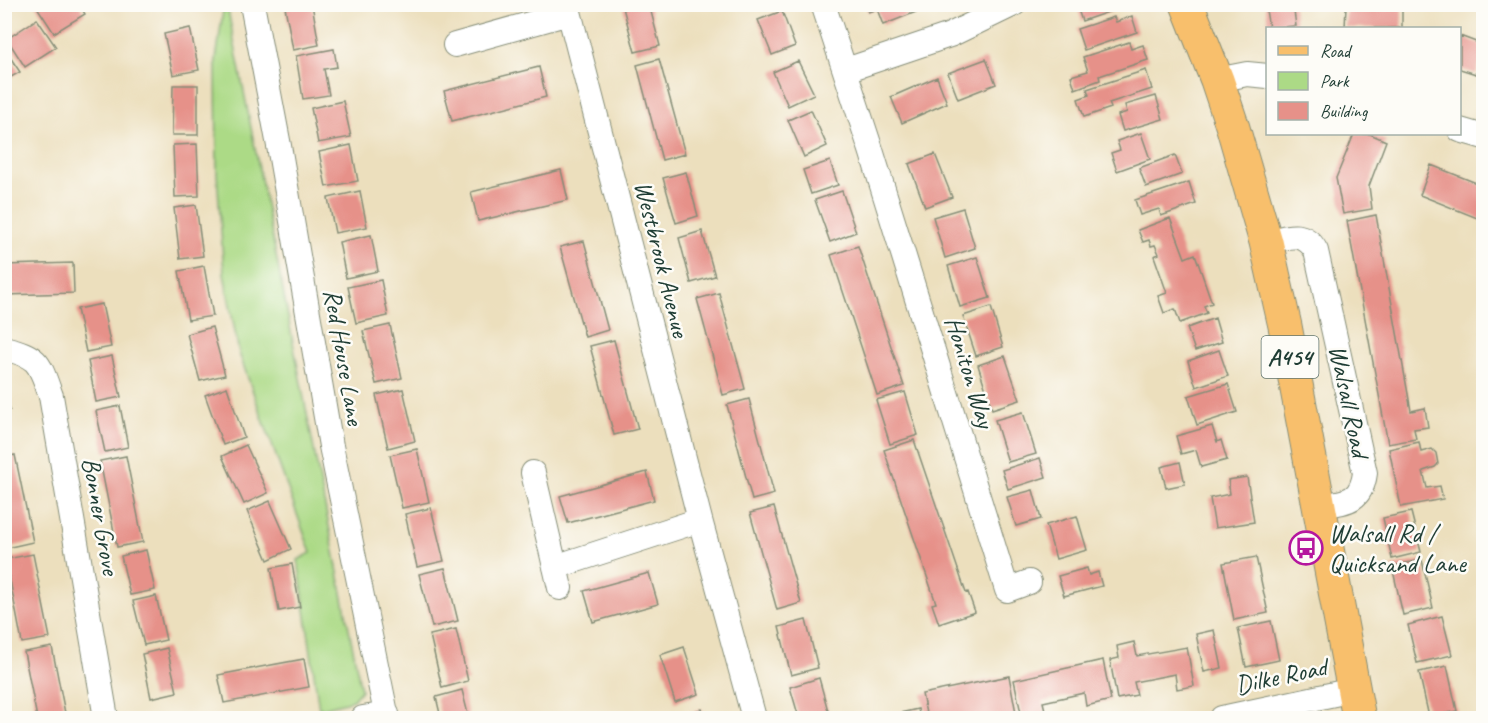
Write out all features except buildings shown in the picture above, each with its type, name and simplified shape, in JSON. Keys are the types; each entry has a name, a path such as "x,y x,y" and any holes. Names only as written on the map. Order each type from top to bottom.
{"main road":[{"name":"Walsall Road","path":"1187,4 1233,128 1266,242 1285,326 1356,704"}],"street":[{"name":"Red House Lane","path":"252,4 331,446 387,716"},
{"name":"Honiton Way","path":"823,4 846,70 880,147 1007,590 1029,582"},
{"path":"846,70 950,35 1014,4"},
{"name":"Westbrook Avenue","path":"455,45 568,9 700,520 754,718"},
{"path":"1217,80 1247,74 1266,76"},
{"path":"1461,129 1484,137"},
{"name":"Walsall Road","path":"1266,242 1291,236 1303,237 1312,242 1316,251 1365,473 1364,484 1359,494 1350,501 1318,506"},
{"name":"Bonner Grove","path":"4,348 29,354 41,367 51,396 106,718"},
{"path":"533,473 558,577 700,520"},
{"name":"Dilke Road","path":"1222,718 1356,704"},
{"path":"363,718 387,716"}],"green space":[{"path":"224,4 227,5 361,690 353,700 319,709 298,560 311,553 239,353 224,274 217,174 216,60"}],"place":[{"name":"Walsall Rd / Quicksand Lane","path":"1306,548"}]}
